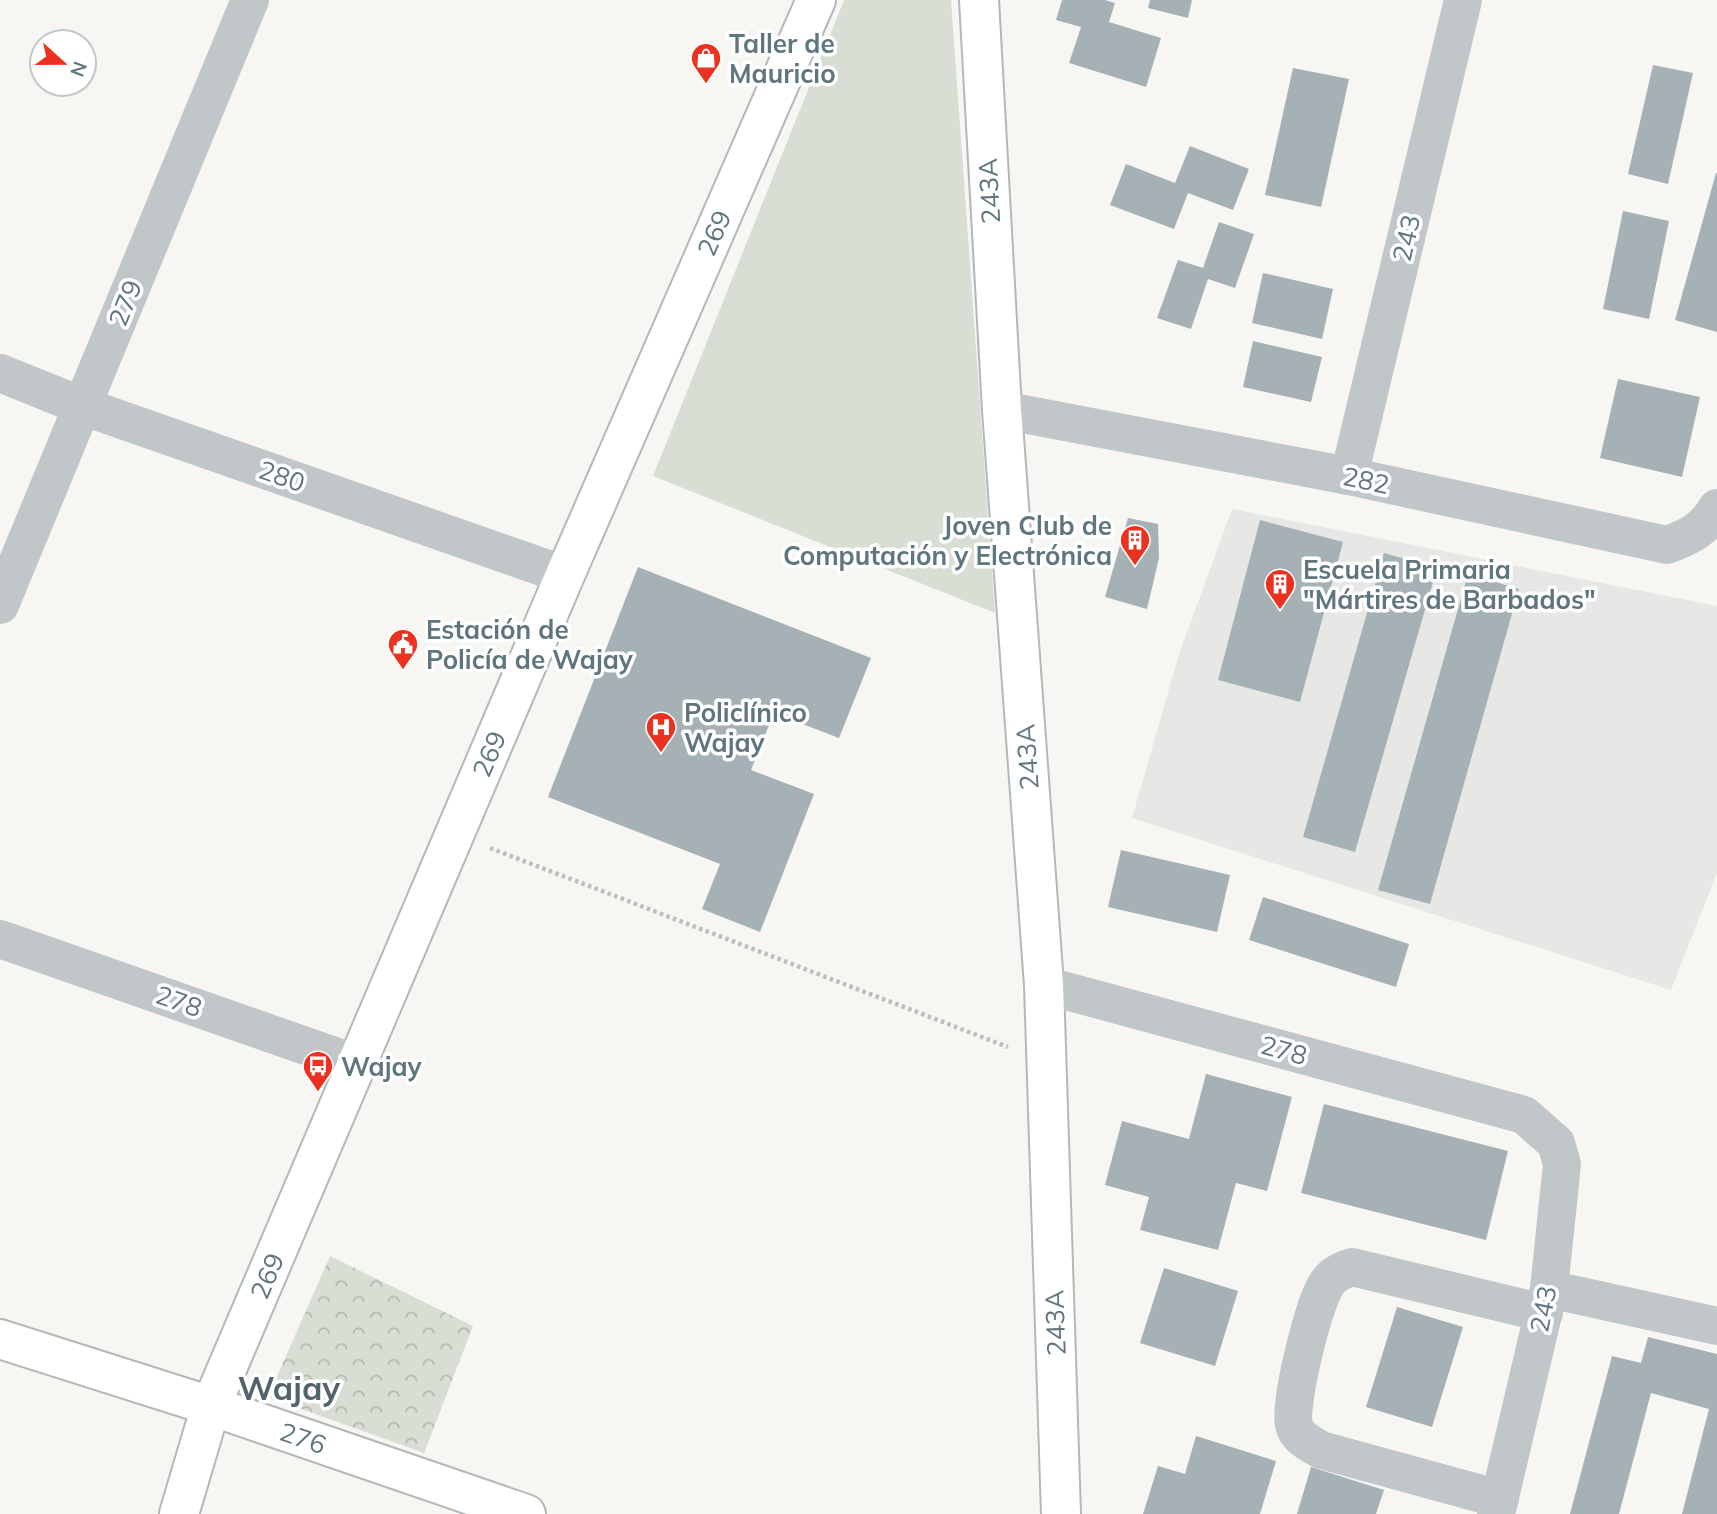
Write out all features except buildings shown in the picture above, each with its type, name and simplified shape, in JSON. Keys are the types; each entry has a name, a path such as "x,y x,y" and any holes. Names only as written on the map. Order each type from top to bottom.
{"main road":[{"name":"269","path":"178,1514 211,1406 565,575 816,0"},
{"name":"243A","path":"979,0 1002,410 1044,985 1061,1514"},
{"name":"276","path":"0,1339 211,1406 526,1514"}],"street":[{"name":"279","path":"0,606 250,0"},
{"name":"243","path":"1349,476 1463,0"},
{"name":"280","path":"0,373 82,406 565,575"},
{"name":"282","path":"1002,410 1349,476 1667,545 1688,538 1707,524 1717,509"},
{"name":"278","path":"0,939 357,1064"},
{"name":"278","path":"1044,985 1524,1115"},
{"name":"243","path":"1498,1506 1546,1301 1562,1164 1556,1143 1524,1115"},
{"path":"1498,1506 1321,1450 1304,1440 1295,1429 1293,1410 1315,1307 1327,1283 1342,1270 1352,1267 1546,1301 1717,1326"}],"path":[{"path":"455,834 1048,1063"}],"shaded area":[{"path":"1232,509 1717,606 1717,873 1671,990 1132,818 1179,654"}],"green space":[{"path":"844,0 951,0 995,613 653,476"},
{"path":"330,1256 473,1326 424,1453 268,1397"}],"place":[{"name":"Taller de Mauricio","path":"706,85"},
{"name":"Joven Club de Computación y Electrónica","path":"1135,567"},
{"name":"Escuela Primaria \"Mártires de Barbados\"","path":"1280,611"},
{"name":"Estación de Policía de Wajay","path":"403,671"},
{"name":"Policlínico Wajay","path":"661,754"},
{"name":"Wajay","path":"318,1093"}],"district":[{"name":"Wajay","path":"289,1387"}]}
